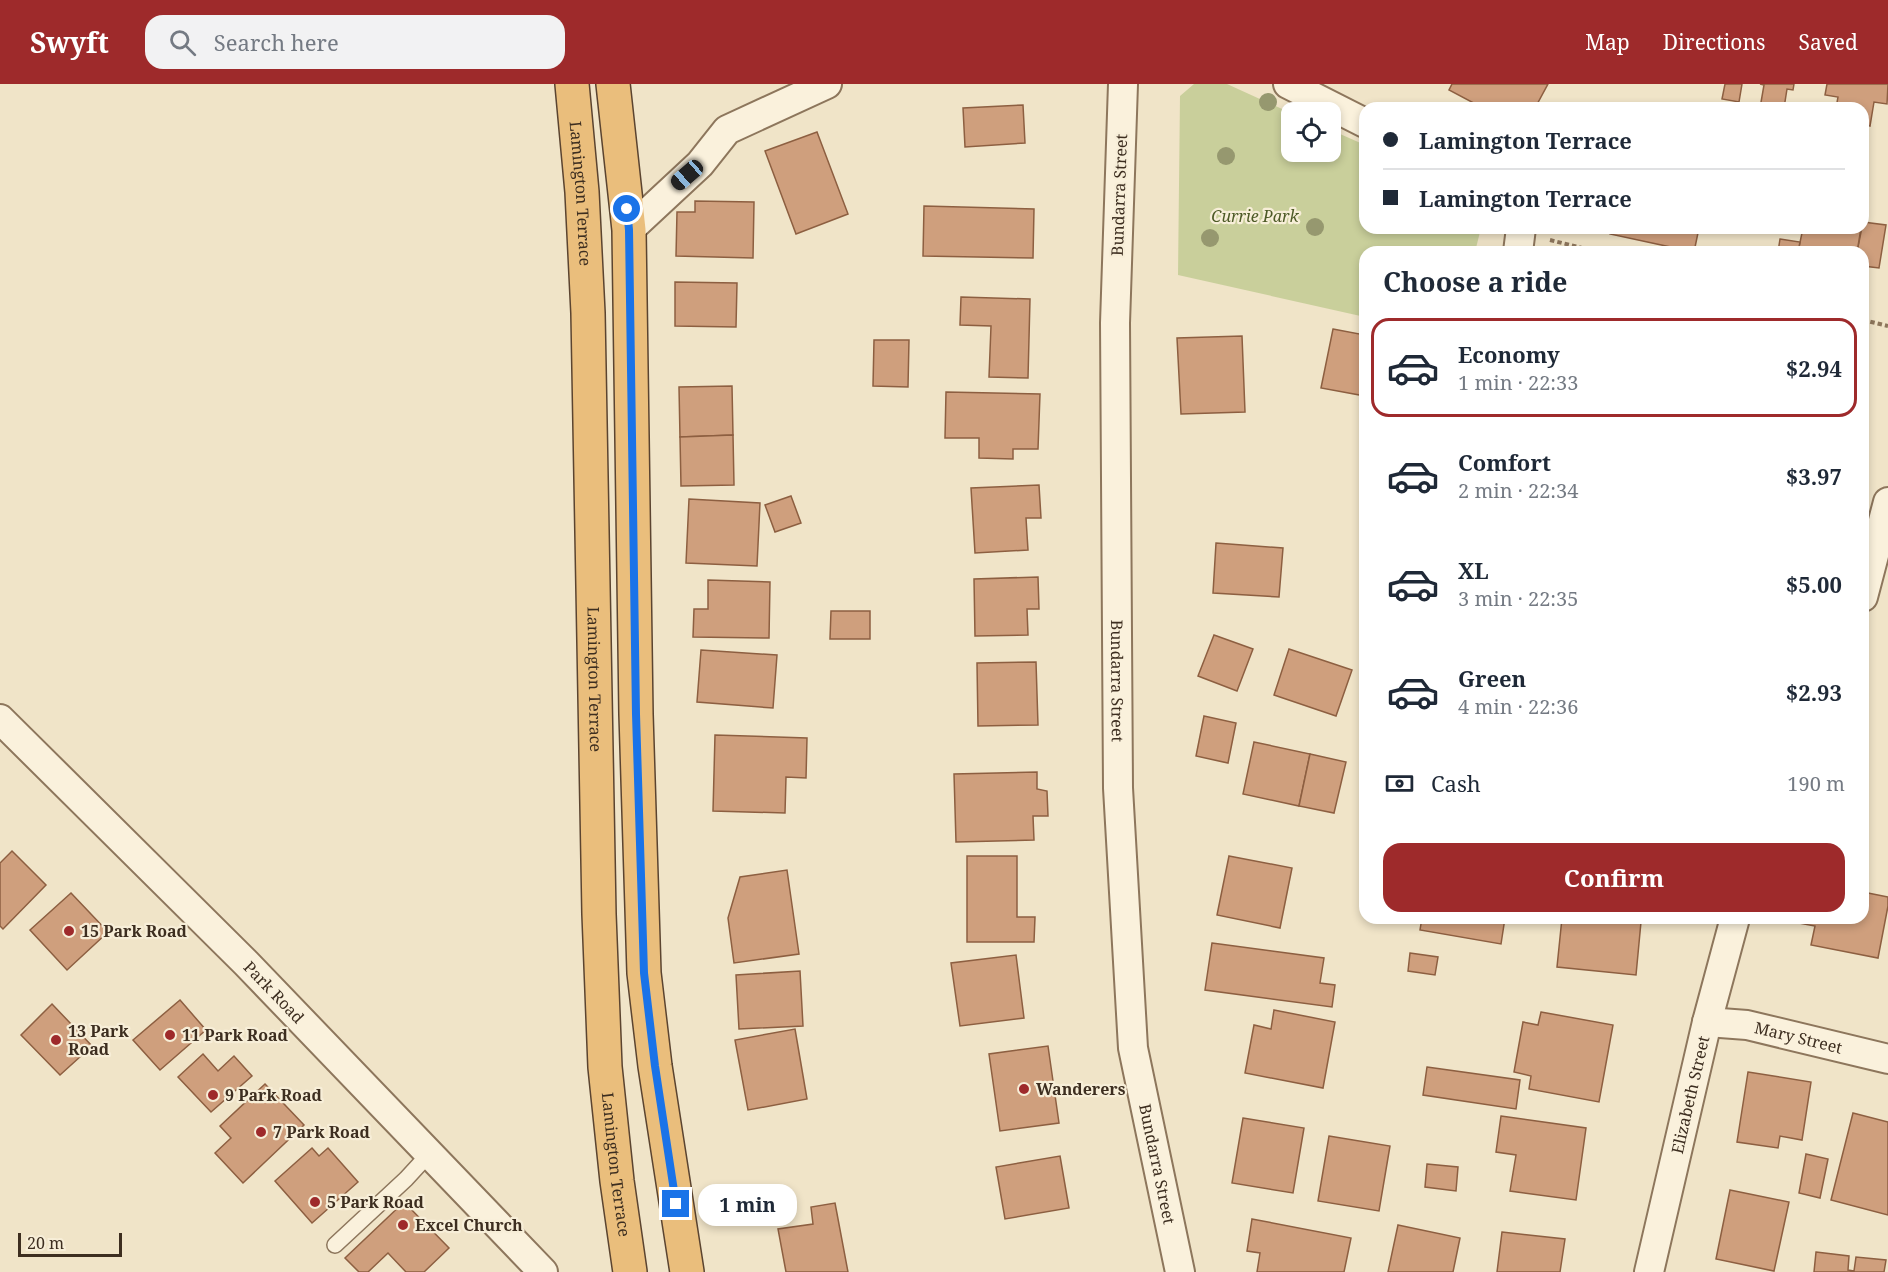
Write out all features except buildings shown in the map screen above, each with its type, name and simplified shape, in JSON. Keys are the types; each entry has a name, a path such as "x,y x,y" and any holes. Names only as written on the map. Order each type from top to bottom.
{"highway":[{"name":"Lamington Terrace","path":"572,84 582,192 588,313 599,902 605,1067 617,1181 630,1272"},
{"path":"613,84 629,230 636,714 644,973 655,1066 687,1272"}],"street":[{"path":"629,230 700,164 727,130 827,84"},
{"name":"Bundarra Street","path":"1123,84 1114,323 1118,788 1133,1048 1180,1272"},
{"path":"1288,84 1359,120"},
{"path":"1869,575 1888,505"},
{"name":"Park Road","path":"0,719 246,963 543,1272"},
{"name":"Elizabeth Street","path":"1649,1272 1707,1022 1733,924"},
{"name":"Mary Street","path":"1707,1022 1747,1025 1888,1059"}],"lane":[{"path":"335,1245 406,1179 429,1154"}],"path":[{"path":"1520,237 1567,246"},
{"path":"1869,321 1888,326"}],"green space":[{"name":"Currie Park","path":"1194,84 1227,84 1281,108 1281,162 1341,162 1341,134 1359,142 1359,234 1480,234 1476,246 1359,246 1359,316 1178,275 1180,96"}],"place":[{"name":"15 Park Road","path":"69,931"},
{"name":"11 Park Road","path":"170,1035"},
{"name":"13 Park Road","path":"56,1040"},
{"name":"Wanderers","path":"1024,1089"},
{"name":"9 Park Road","path":"213,1095"},
{"name":"7 Park Road","path":"261,1132"},
{"name":"5 Park Road","path":"315,1202"},
{"name":"Excel Church","path":"403,1225"}],"route":[{"path":"627,209 636,714 644,973 655,1066 676,1204"}]}
